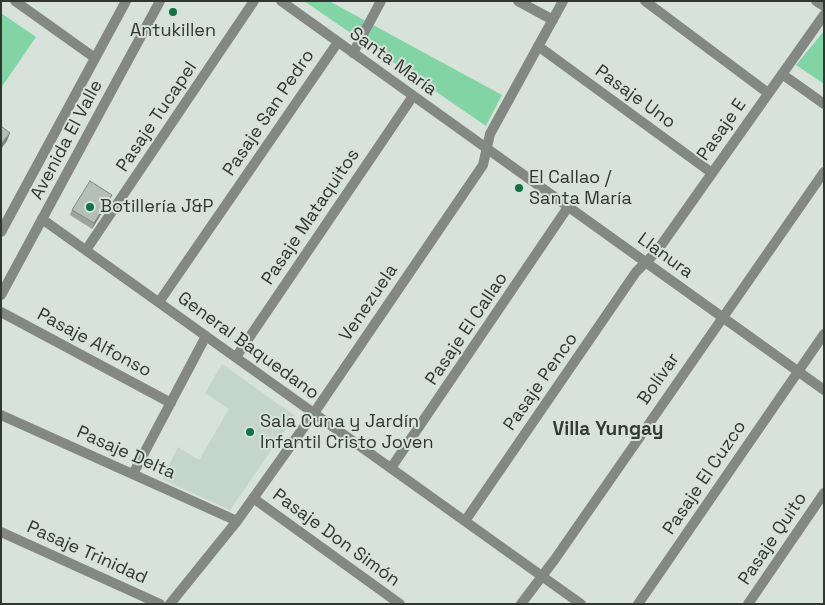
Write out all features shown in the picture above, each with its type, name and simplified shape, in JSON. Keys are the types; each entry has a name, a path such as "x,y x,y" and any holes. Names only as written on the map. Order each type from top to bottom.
{"street":[{"path":"15,1 96,58"},
{"name":"Avenida El Valle","path":"1,232 5,216 96,58 126,1"},
{"name":"Avenida El Valle","path":"1,295 160,1"},
{"name":"Pasaje Tucapel","path":"86,250 254,1"},
{"name":"Santa María","path":"281,1 487,149"},
{"path":"353,53 381,1"},
{"path":"518,1 553,20"},
{"name":"Venezuela","path":"170,604 237,520 314,413 483,164 490,134 563,1"},
{"path":"645,1 768,93"},
{"path":"816,1 824,6"},
{"name":"Pasaje E","path":"646,262 657,251 824,15"},
{"name":"Pasaje San Pedro","path":"159,302 338,42"},
{"name":"Pasaje Uno","path":"538,46 712,173"},
{"path":"782,74 824,104"},
{"name":"Pasaje Mataquitos","path":"236,357 413,96"},
{"name":"Llanura","path":"487,149 824,390"},
{"name":"Bolívar","path":"521,604 824,172"},
{"name":"Pasaje El Callao","path":"392,468 568,207"},
{"name":"General Baquedano","path":"42,219 581,604"},
{"name":"Pasaje Penco","path":"465,521 636,272 646,262"},
{"name":"Pasaje Alfonso","path":"1,312 171,403"},
{"name":"Pasaje El Cuzco","path":"638,604 824,334"},
{"path":"133,474 206,336"},
{"name":"Pasaje Delta","path":"1,415 237,520"},
{"name":"Pasaje Quito","path":"748,604 824,493"},
{"name":"Pasaje Don Simón","path":"253,498 400,604"},
{"name":"Pasaje Trinidad","path":"1,532 160,604"}],"shaded area":[{"name":"Sala Cuna y Jardín Infantil Cristo Joven","path":"222,364 295,416 230,510 162,479 178,447 199,460 229,409 205,393"}],"green space":[{"path":"304,1 329,1 502,95 486,126"},
{"path":"1,13 36,37 1,88"},
{"path":"824,31 824,84 796,65"}],"building":[{"path":"1,126 10,133 1,144"},
{"name":"Botillería J&P","path":"90,181 112,195 94,223 72,210"}],"place":[{"name":"Antukillen","path":"173,12"},
{"name":"El Callao / Santa María","path":"519,188"},
{"name":"Botillería J&P","path":"90,207"},
{"name":"Sala Cuna y Jardín Infantil Cristo Joven","path":"250,432"}],"district":[{"name":"Villa Yungay","path":"608,430"}]}
